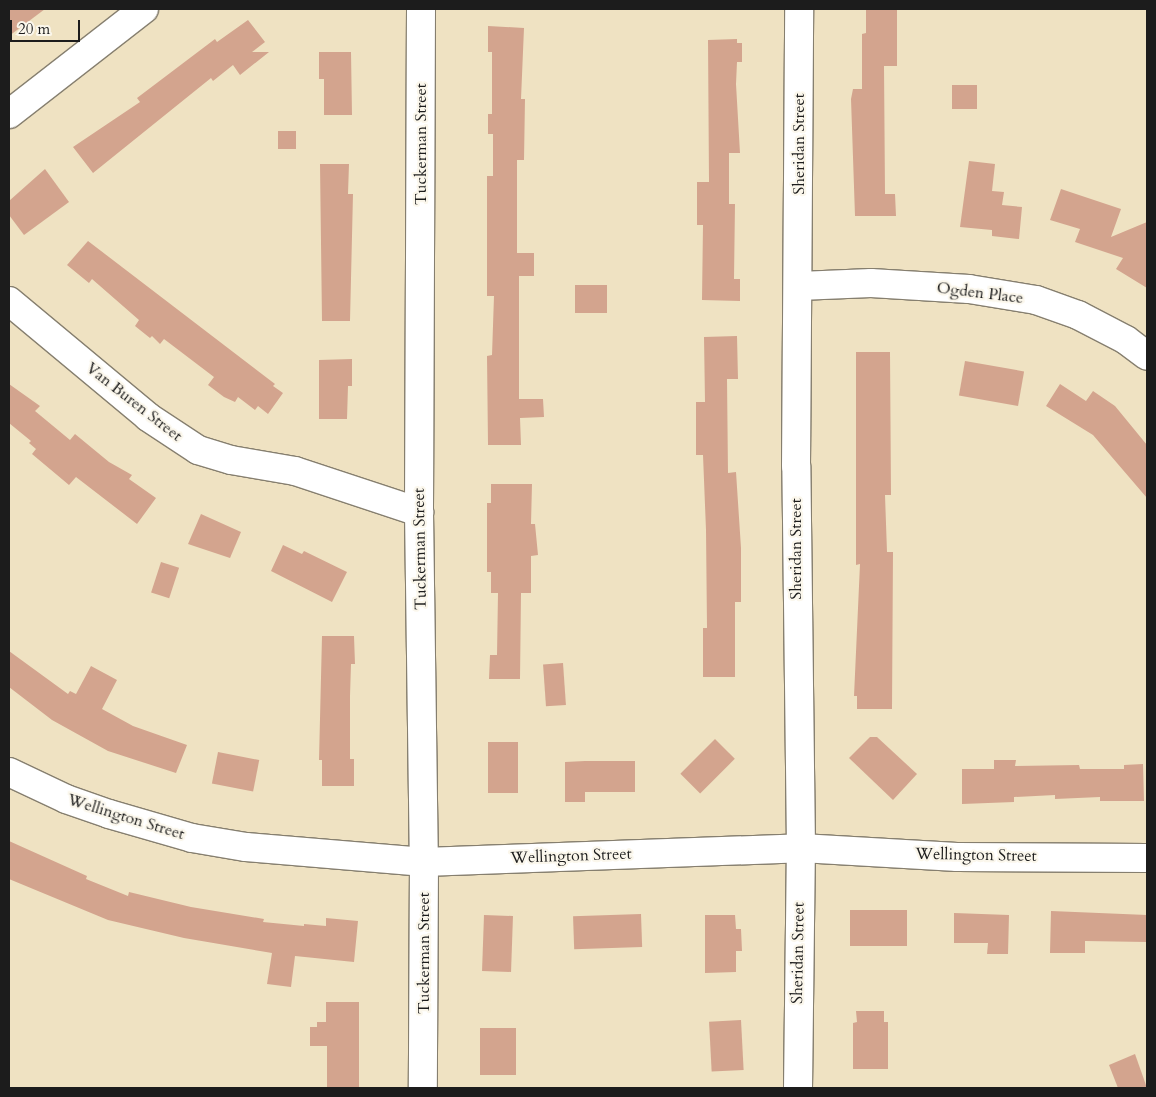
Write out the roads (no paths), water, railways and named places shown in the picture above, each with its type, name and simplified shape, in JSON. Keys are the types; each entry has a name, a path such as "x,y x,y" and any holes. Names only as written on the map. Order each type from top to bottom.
{"street":[{"name":"Tuckerman Street","path":"421,9 419,512 424,862 423,1088"},
{"name":"Sheridan Street","path":"798,1088 801,848 796,466 799,286 799,9"},
{"path":"9,114 132,12"},
{"name":"Ogden Place","path":"799,286 871,283 940,287 1036,300 1078,315 1126,340 1147,356"},
{"name":"Van Buren Street","path":"9,301 148,417 198,450 231,460 295,471 419,512"},
{"name":"Wellington Street","path":"9,772 100,811 192,838 246,846 424,862 801,848 957,857 1147,858"}]}
